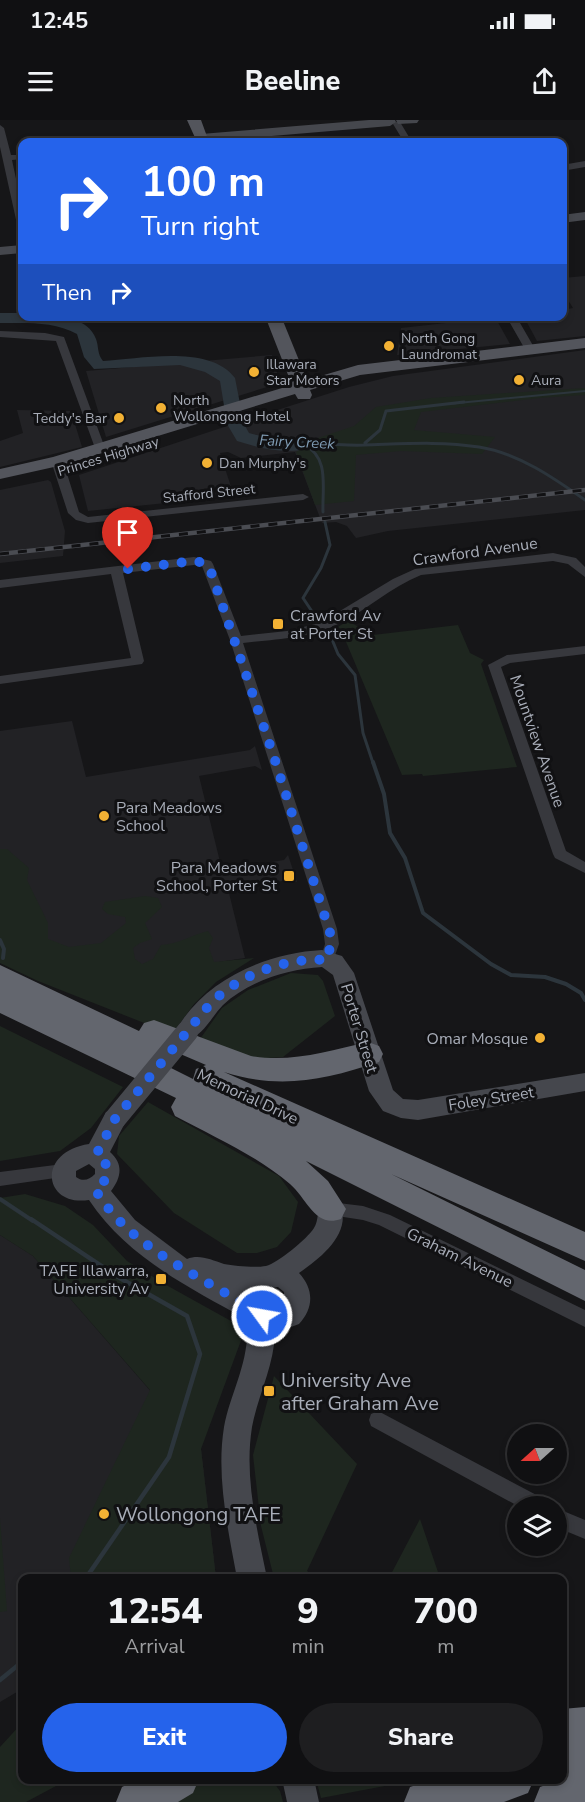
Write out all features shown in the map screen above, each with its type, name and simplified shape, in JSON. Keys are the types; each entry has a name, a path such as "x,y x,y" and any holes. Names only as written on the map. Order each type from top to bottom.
{"highway":[{"name":"Memorial Drive","path":"0,976 20,1001 394,1176"},
{"path":"20,1001 132,1023 264,1071 297,1070 368,1054"},
{"path":"20,1001 221,1128 256,1144 290,1165 309,1182 330,1209"},
{"path":"394,1176 585,1247"},
{"path":"394,1176 585,1268"},
{"path":"394,1176 585,1286"},
{"path":"567,1729 585,1727"},
{"path":"567,1793 585,1761"},
{"path":"119,1802 143,1784"},
{"path":"137,1802 170,1784"},
{"path":"424,1802 494,1784"}],"main road":[{"path":"194,120 201,138"},
{"path":"223,138 399,121"},
{"path":"567,218 585,216"},
{"path":"0,250 18,249"},
{"path":"275,321 303,390"},
{"name":"Princes Highway","path":"0,483 303,390 386,367 585,343"},
{"name":"Princes Highway","path":"0,474 59,466"},
{"path":"96,1155 115,1119 219,996 248,977 286,964 327,960"},
{"name":"Porter Street","path":"327,960 338,965 344,975 368,1054 384,1097 398,1108"},
{"name":"Foley Street","path":"398,1108 418,1110 584,1086"},
{"path":"96,1155 106,1163 108,1169 105,1180 95,1189 75,1190 65,1182 63,1171 75,1157 96,1155"},
{"path":"95,1189 102,1203 129,1231 156,1251 266,1318 279,1319 291,1314 298,1304 299,1293 293,1282 282,1277 218,1274 156,1251"},
{"path":"258,1363 298,1304 305,1268 330,1223 330,1209"},
{"path":"251,1574 240,1522 236,1484 236,1455 244,1403 258,1363 263,1338 257,1312 252,1304 251,1293 258,1283 317,1243"}],"street":[{"path":"399,121 406,138"},
{"path":"0,128 18,206"},
{"path":"7,158 18,157"},
{"path":"567,167 585,164"},
{"path":"514,321 530,349"},
{"path":"0,334 60,339 104,452"},
{"name":"Stafford Street","path":"59,466 74,513 82,519 98,520 303,497"},
{"name":"Crawford Avenue","path":"236,640 308,630 327,625 404,578 419,572 553,557 572,561 585,573"},
{"path":"0,584 194,561 204,563 210,569 236,640 331,934 327,960"},
{"path":"0,680 138,661 116,570"},
{"name":"Mountview Avenue","path":"585,650 507,659 494,665 560,854 585,868"},
{"path":"0,1179 63,1171"},
{"name":"Graham Avenue","path":"330,1209 363,1213 384,1220 585,1319"},
{"path":"378,1420 519,1496"},
{"path":"567,1522 585,1530"}],"shaded area":[{"path":"585,276 585,336 537,341 526,321 567,321 567,309 573,308 567,298 567,278"},
{"path":"464,321 497,321 510,344 397,355 401,328"},
{"path":"585,350 585,510 388,531 356,538 347,526 336,522 322,523 295,452 241,458 228,452 220,453 234,496 88,511 79,475 215,430 349,387 393,376"},
{"path":"272,355 280,383 106,437 86,371"},
{"path":"585,388 585,395 421,412 414,430 495,437 482,454 401,451 356,455 354,501 315,505 296,452 318,438 354,426 376,407 431,398"},
{"path":"17,410 71,411 82,447 0,467 0,441 23,433"},
{"path":"48,480 51,482 65,531 63,556 0,563 0,490"},
{"path":"348,621 373,635 458,625 470,653 484,660 481,664 517,767 423,776 422,774 402,775 344,637 336,628"},
{"name":"Para Meadows School","path":"72,721 86,777 250,750 255,746 262,770 255,766 199,776 222,870 284,860 288,855 297,882 289,880 228,889 245,958 154,972 63,972 0,888 0,731"},
{"path":"0,849 7,849 29,868 27,880 48,923 48,939 69,947 101,943 126,923 125,917 108,914 102,909 105,902 145,896 158,898 162,907 145,923 152,939 133,948 135,959 142,964 153,959 161,945 208,931 213,938 209,948 214,962 254,958 216,982 194,1004 172,1034 38,981 0,963"},
{"path":"291,973 318,975 323,981 335,1016 283,1057 240,1060 195,1046 222,1008 248,990"},
{"path":"0,1026 123,1087 91,1128 60,1151 0,1161"},
{"path":"148,1102 279,1176 298,1202 291,1232 277,1247 257,1253 237,1253 174,1213 117,1154 119,1136"},
{"path":"25,1194 65,1206 93,1225 127,1261 240,1326 243,1335 201,1449 216,1574 71,1574 69,1558 150,1390 33,1256 0,1235 0,1198"},
{"name":"Wollongong TAFE","path":"0,1235 33,1256 201,1449 216,1574 18,1574 18,1691 0,1702"},
{"path":"274,1376 357,1464 307,1571 311,1574 273,1574 261,1526 253,1455"},
{"path":"0,1518 7,1611 0,1612"},
{"path":"420,1519 439,1574 391,1574"},
{"path":"18,1727 18,1784 60,1784 26,1802 0,1802 0,1747"},
{"path":"193,1784 275,1784 280,1791 283,1802 162,1802"},
{"path":"317,1784 395,1784 321,1798"}],"waterway":[{"name":"Fairy Creek","path":"0,318 18,318"},
{"name":"Fairy Creek","path":"55,321 83,331 88,338 93,361 100,366 180,360 211,369 227,378 234,417 243,437 265,444 300,445"},
{"path":"447,404 585,391"},
{"path":"365,443 380,430 386,411 464,402"},
{"name":"Fairy Creek","path":"300,445 436,443 479,447 522,461 585,500"},
{"path":"304,445 318,457 321,465 323,512"},
{"path":"317,619 303,598 321,568 330,545 325,522"},
{"path":"331,637 338,654 355,675 363,733 373,763"},
{"path":"373,762 384,794 390,833 405,858 423,913 491,964 511,975 545,977 566,984 581,993 585,1000"},
{"path":"0,940 4,949 3,958"},
{"path":"0,1199 33,1221"},
{"path":"31,1219 118,1277 187,1316 200,1354 169,1457 89,1574"},
{"path":"0,1680 18,1665"}],"railway":[{"path":"0,554 585,490"}],"place":[{"name":"North Gong Laundromat","path":"389,346"},
{"name":"Illawara Star Motors","path":"254,372"},
{"name":"Aura","path":"519,380"},
{"name":"North Wollongong Hotel","path":"161,408"},
{"name":"Teddy's Bar","path":"119,418"},
{"name":"Dan Murphy's","path":"207,463"},
{"name":"Crawford Av at Porter St","path":"278,624"},
{"name":"Para Meadows School","path":"104,816"},
{"name":"Para Meadows School, Porter St","path":"289,876"},
{"name":"Omar Mosque","path":"540,1038"},
{"name":"TAFE Illawarra, University Av","path":"161,1279"},
{"name":"University Ave after Graham Ave","path":"269,1391"},
{"name":"Wollongong TAFE","path":"104,1514"}],"route":[{"path":"128,569 198,561 207,564 210,569 236,640 330,929 332,944 327,960 286,964 262,971 228,989 210,1004 115,1119 96,1155 106,1163 108,1175 101,1186 95,1189 102,1203 142,1241 262,1316"}]}
